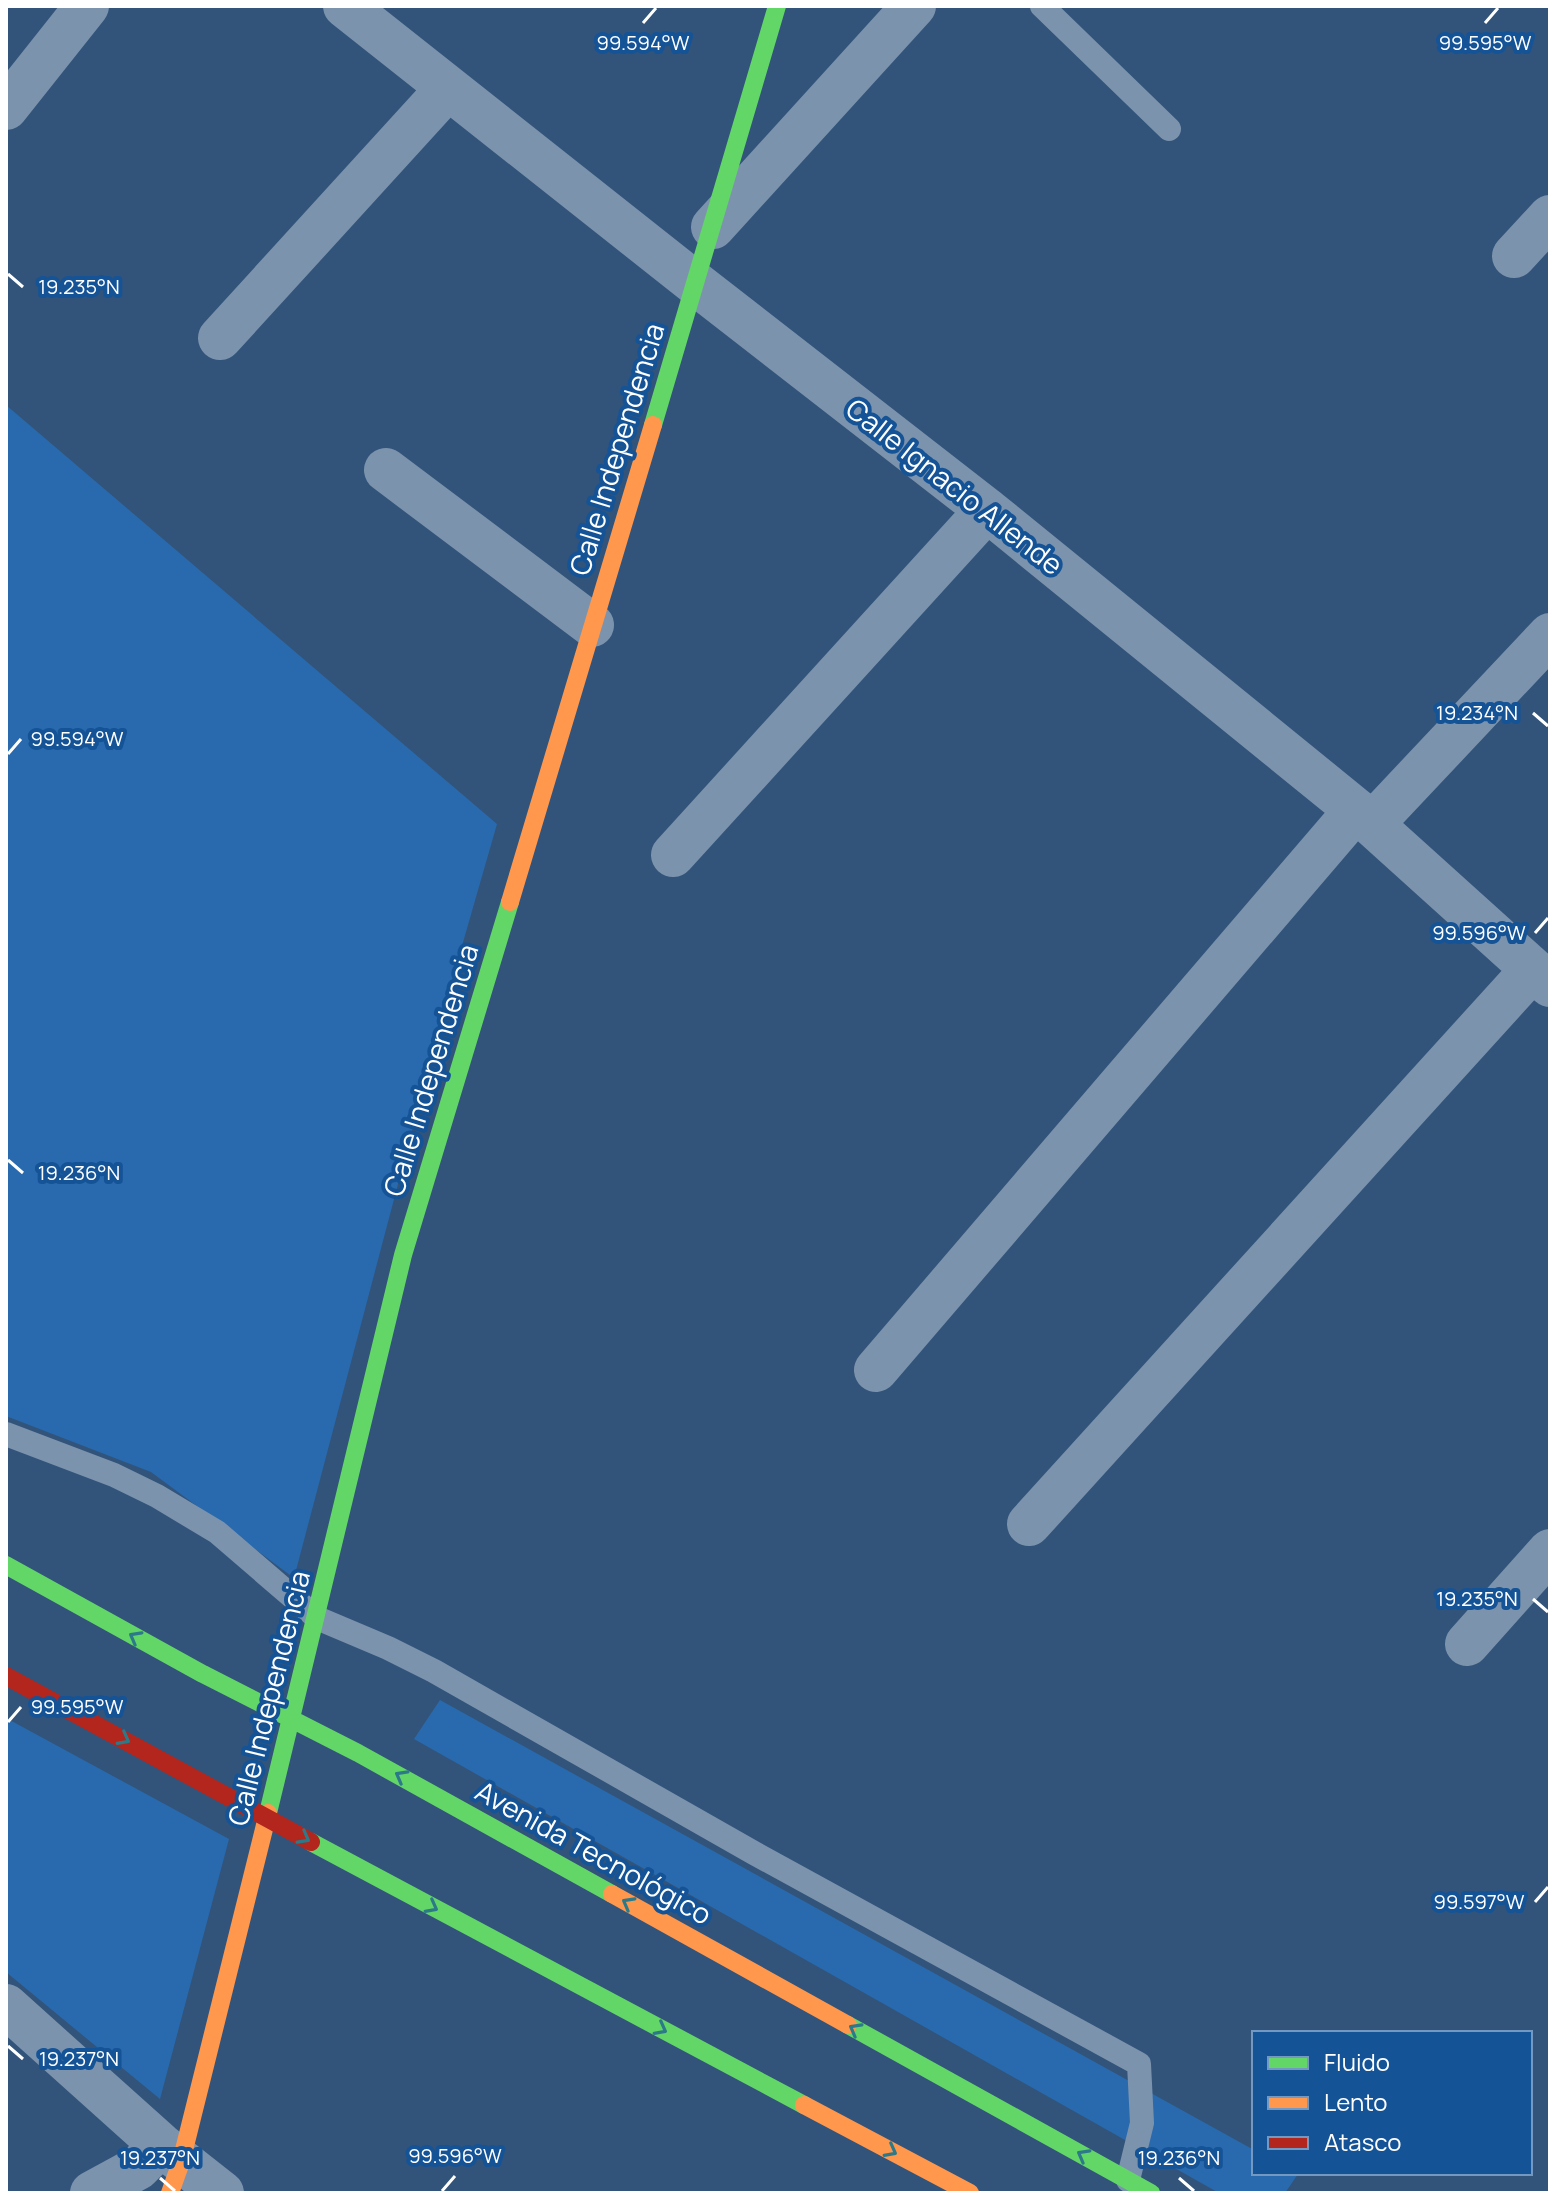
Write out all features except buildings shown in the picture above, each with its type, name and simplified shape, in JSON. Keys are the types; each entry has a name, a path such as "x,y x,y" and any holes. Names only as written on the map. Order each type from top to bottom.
{"main road":[{"name":"Calle Independencia","path":"171,2166 317,1618 403,1255 777,6"},
{"name":"Avenida Tecnológico","path":"6,1565 203,1674 358,1753 1151,2193"},
{"path":"6,1676 970,2193"}],"street":[{"path":"6,108 87,6"},
{"name":"Calle Ignacio Allende","path":"345,6 987,510 1365,816 1541,978"},
{"path":"713,227 914,6"},
{"path":"220,338 448,88"},
{"path":"1514,256 1550,217"},
{"path":"386,470 592,625"},
{"path":"673,855 987,510"},
{"path":"876,1370 1365,816 1550,635"},
{"path":"1029,1524 1541,978"},
{"path":"1467,1644 1550,1551"},
{"path":"12,2022 171,2166 222,2193"},
{"path":"92,2193 138,2168 171,2166"}],"lane":[{"path":"1042,6 1169,129"},
{"path":"6,1434 114,1475 199,1520 270,1575 317,1618 434,1671 714,1830 1139,2064 1142,2123 1128,2180"}],"shaded area":[{"path":"6,405 497,824 449,991 294,1578 151,1472 6,1416"},
{"path":"440,1700 1252,2149 1252,2175 1297,2175 1285,2193 1219,2193 414,1739"},
{"path":"6,1718 229,1839 160,2099 6,1972"}],"traffic: fast":[{"path":"653,425 777,6"},
{"path":"268,1813 403,1255 510,902"},
{"path":"6,1565 203,1674 358,1753 612,1894"},
{"path":"311,1842 804,2105"},
{"path":"848,2025 1151,2193"}],"traffic: slow":[{"path":"510,902 653,425"},
{"path":"170,2193 181,2162 268,1813"},
{"path":"612,1894 848,2025"},
{"path":"804,2105 970,2193"}],"traffic: jam":[{"path":"6,1676 311,1842"}]}
